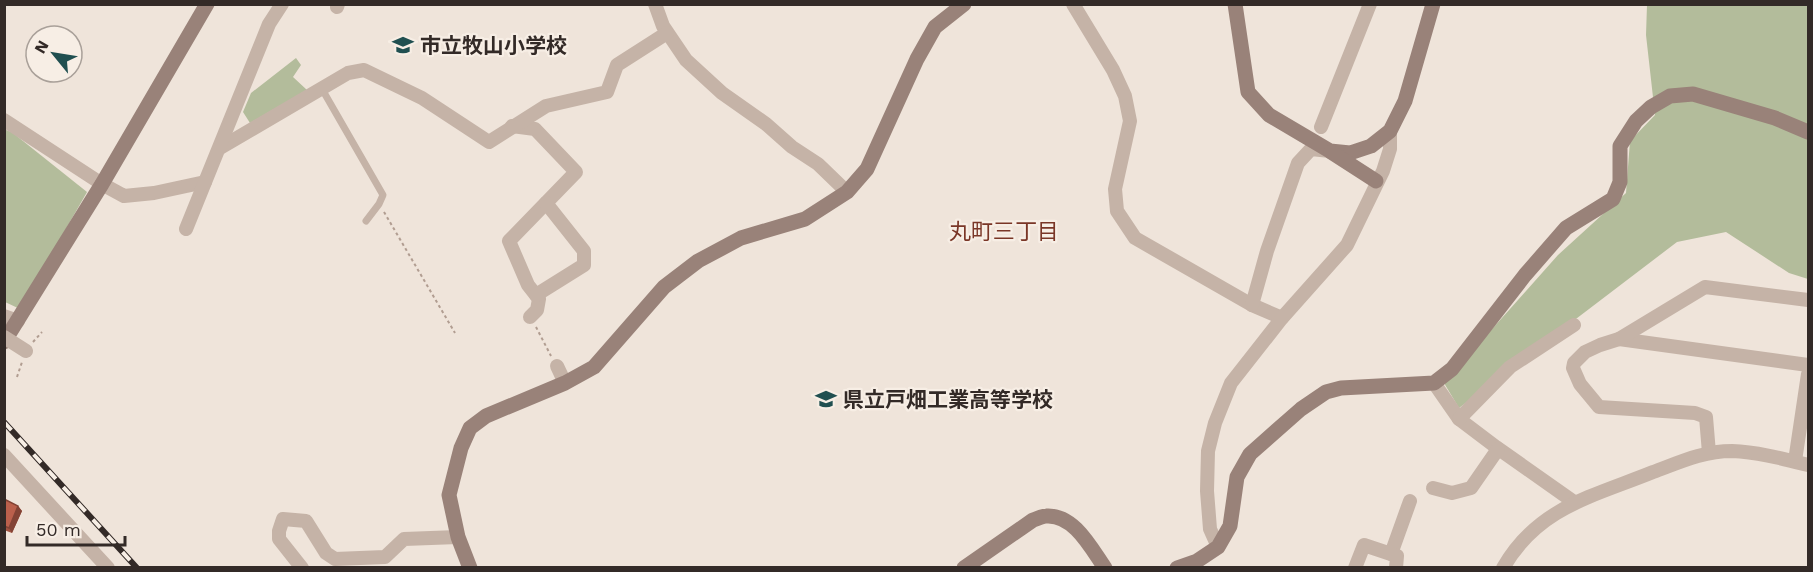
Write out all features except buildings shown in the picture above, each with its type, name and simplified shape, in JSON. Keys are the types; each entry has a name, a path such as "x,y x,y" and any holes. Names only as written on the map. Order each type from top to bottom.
{"street":[{"path":"4,342 11,318 102,184 207,4"},
{"path":"186,229 269,24 282,4"},
{"path":"1073,4 1113,70 1125,96 1130,121 1115,189 1117,212 1135,238 1252,305 1282,318"},
{"path":"1235,4 1248,92 1269,115 1376,181"},
{"path":"1321,127 1370,4"},
{"path":"1252,305 1267,251 1298,163 1311,149 1350,153 1371,146 1390,131 1405,102 1433,4"},
{"path":"655,5 668,33 686,60 722,93 818,164 847,192"},
{"path":"470,567 458,537 449,495 461,448 470,428 486,416 565,383 594,367 664,287 698,261 741,238 805,219 847,192 867,169 917,59 931,35 936,27 959,6"},
{"path":"220,148 348,73 364,70 422,98 489,142 546,106 607,92 617,65 668,33"},
{"path":"1177,567 1197,561 1218,547 1230,526 1237,477 1250,454 1301,409 1326,392 1341,388 1434,383 1452,369 1525,275 1566,228 1613,199 1620,182 1620,146 1636,122 1651,107 1670,96 1693,94 1775,118 1809,132"},
{"path":"4,120 124,196 154,193 205,182"},
{"path":"512,126 535,129 576,172 509,241 528,285 539,299 537,310 530,316"},
{"path":"1218,547 1210,529 1207,491 1208,451 1215,423 1231,383 1282,318 1347,245 1376,181 1383,171 1390,149 1390,131"},
{"path":"536,295 584,265 584,251 546,203"},
{"path":"1709,453 1706,417 1695,413 1599,406 1580,384 1573,368 1574,363 1585,352 1620,339 1706,287 1809,300"},
{"path":"1459,419 1510,367 1574,325"},
{"path":"4,337 26,351"},
{"path":"1620,339 1809,365"},
{"path":"557,366 565,383"},
{"path":"1503,567 1532,530 1574,502 1695,455 1732,451 1802,463 1809,374"},
{"path":"1434,383 1459,419 1574,502"},
{"path":"1433,488 1452,494 1471,488 1498,449"},
{"path":"4,455 108,567"},
{"path":"1391,554 1410,501"},
{"path":"964,567 1033,520 1045,515 1059,518 1074,526 1106,567"},
{"path":"302,567 279,539 283,519 306,521 326,553 335,558 385,557 404,540 458,537"},
{"path":"1355,567 1364,545 1397,556 1396,567"}],"lane":[{"path":"322,88 383,195 366,221"}],"path":[{"path":"379,204 456,333"},
{"path":"530,316 557,366"}],"green space":[{"path":"1647,5 1808,5 1808,279 1789,273 1726,232 1677,242 1459,408 1444,383 1558,255 1626,193 1630,141 1655,115 1646,35"},
{"path":"296,58 301,65 293,77 307,90 250,123 243,112 251,93"},
{"path":"4,129 13,133 87,192 20,309 5,302"}],"railway":[{"path":"4,422 137,568"}],"place":[{"name":"市立牧山小学校","path":"403,45"},
{"name":"県立戸畑工業高等学校","path":"826,399"}],"district":[{"name":"丸町三丁目","path":"1004,231"}]}
